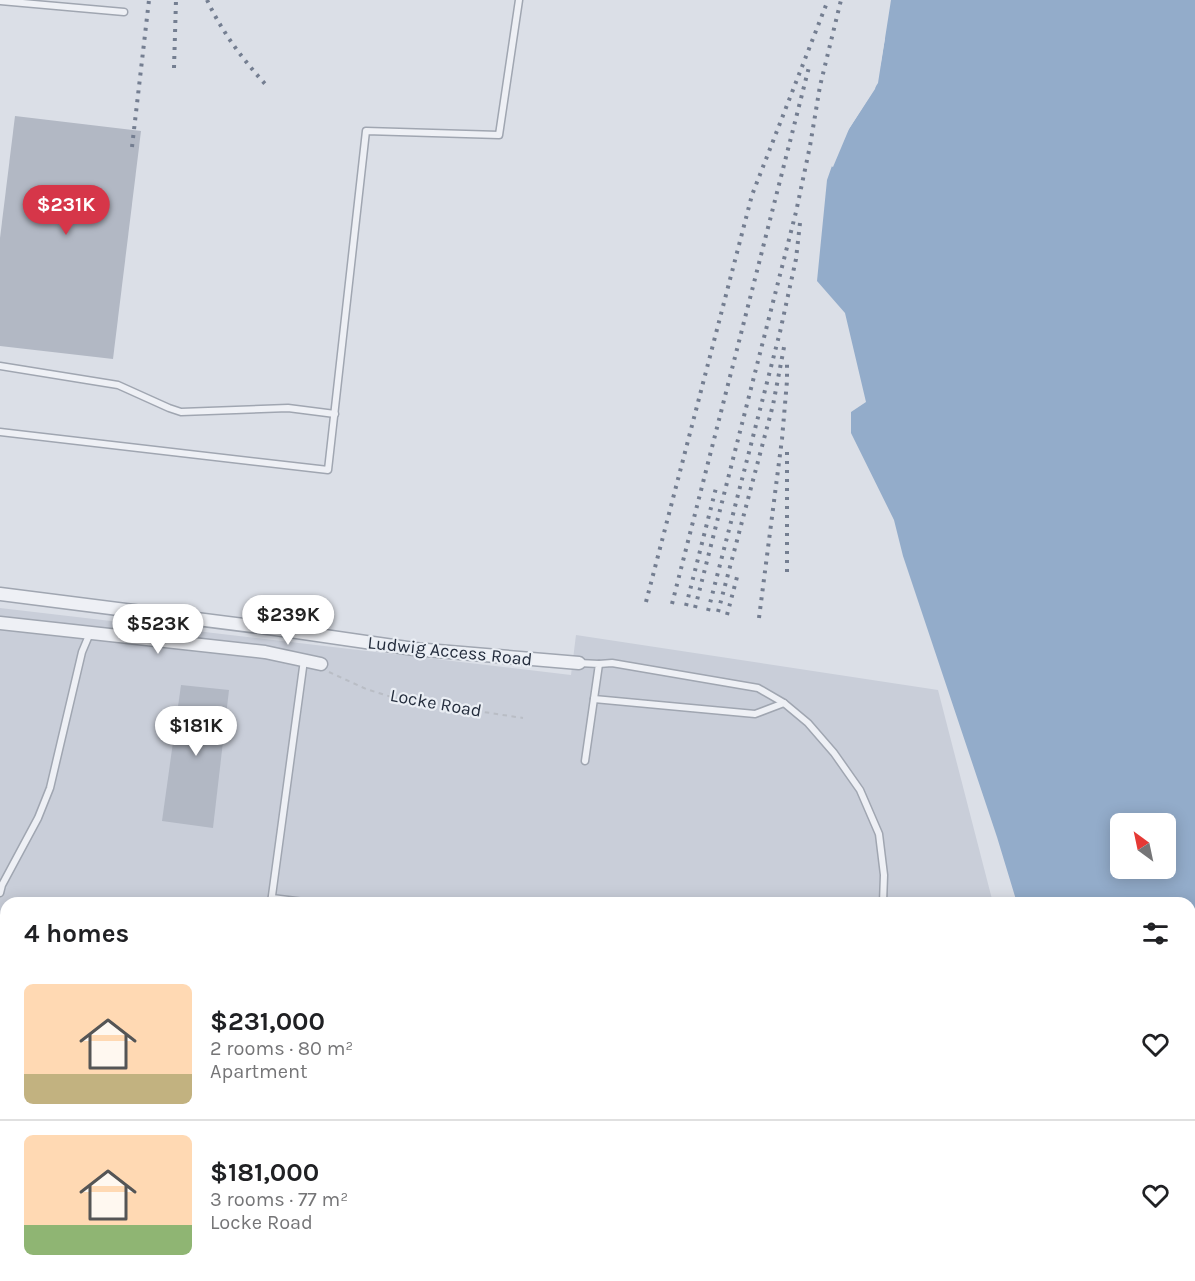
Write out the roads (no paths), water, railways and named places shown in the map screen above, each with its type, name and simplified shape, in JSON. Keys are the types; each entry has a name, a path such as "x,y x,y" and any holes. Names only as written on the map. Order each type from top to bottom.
{"street":[{"name":"Ludwig Access Road","path":"0,594 414,649 579,663"},
{"path":"0,623 265,652 321,664"}],"lane":[{"path":"0,432 328,470 366,131 499,135 519,0"},
{"path":"0,1 124,12"},
{"path":"0,366 118,385 181,412 288,408 335,414"},
{"path":"0,893 2,885 38,818 50,788 82,651 91,633"},
{"path":"273,897 304,660"},
{"path":"579,663 612,663 758,688 784,703 808,723 834,753 860,790 879,834 884,875 882,897"},
{"path":"585,760 599,664"},
{"path":"594,699 755,714 784,703"}],"water":[{"path":"891,0 1195,0 1195,897 1015,897 903,556 894,520 851,433 851,412 866,402 845,313 817,281 827,180 840,143 878,83"}],"railway":[{"path":"132,147 149,0"},
{"path":"174,68 176,0"},
{"path":"207,0 234,45 267,86"},
{"path":"646,602 752,195 828,0"},
{"path":"695,608 796,212 820,86 841,0"},
{"path":"672,604 809,67"},
{"path":"708,611 780,332 796,259 800,223"},
{"path":"718,612 773,405 785,342"},
{"path":"759,618 782,439 787,362"},
{"path":"787,452 787,572"},
{"path":"686,606 717,484"},
{"path":"727,615 737,577"}]}
